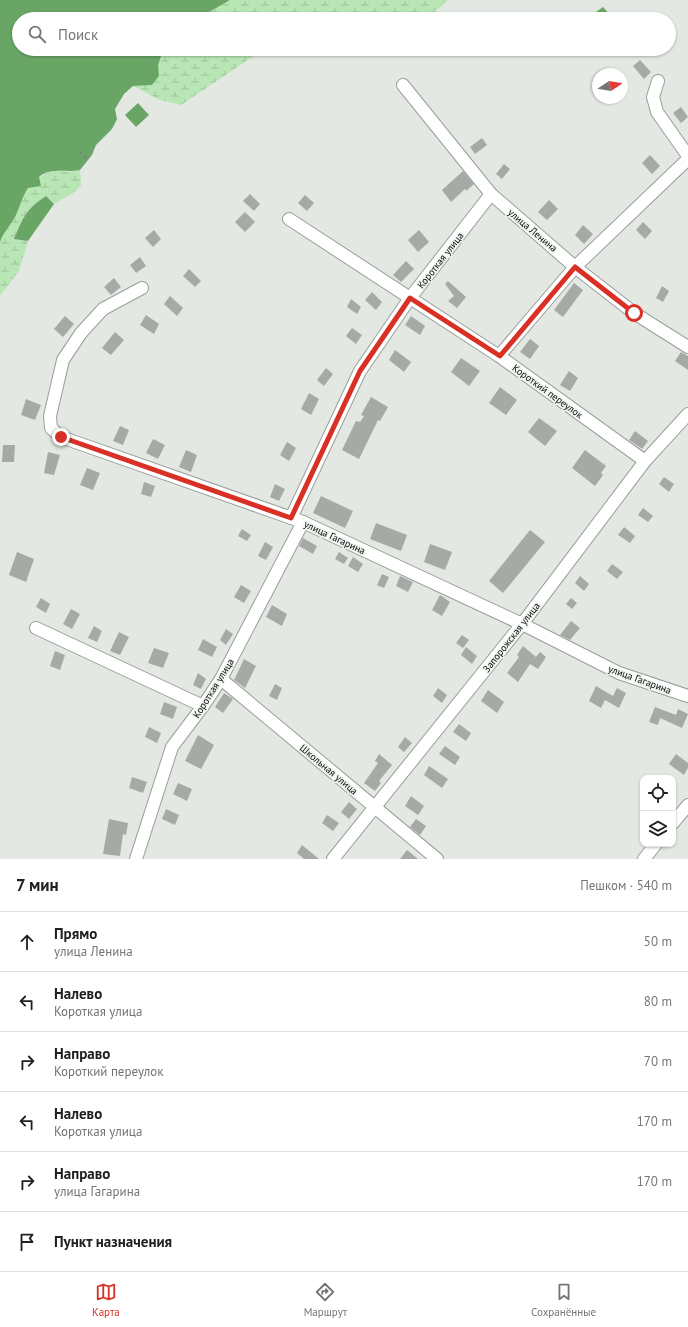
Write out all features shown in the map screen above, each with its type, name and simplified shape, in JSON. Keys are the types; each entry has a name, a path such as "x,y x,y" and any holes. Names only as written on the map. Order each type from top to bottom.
{"street":[{"path":"500,356 575,267 688,158 657,112 653,97 658,81"},
{"name":"улица Ленина","path":"404,85 491,194 575,267 634,313 688,347"},
{"name":"Короткая улица","path":"291,518 360,371 410,298 491,194"},
{"name":"Короткий переулок","path":"289,219 500,356 645,460"},
{"name":"улица Гагарина","path":"142,288 103,309 81,333 63,360 50,416 51,428 61,437 303,522 522,624 619,673 688,696"},
{"name":"Запорожская улица","path":"333,859 374,806 522,624 645,460 688,414"},
{"name":"Короткая улица","path":"136,859 172,747 221,679 303,522"},
{"path":"36,628 203,706"},
{"name":"Школьная улица","path":"221,679 437,859"},
{"path":"676,819 688,805"},
{"path":"644,859 654,847"}],"path":[{"path":"80,152 88,160"}],"green space":[{"path":"230,0 448,0 434,12 209,12"},
{"path":"161,56 254,56 181,105 160,100 133,86 152,85 159,76 157,65"},
{"path":"54,170 68,172 80,170 81,186 73,193 54,204 46,196 15,239 28,241 19,271 0,296 1,239 15,216 20,201 26,191 39,178"}],"shaded area":[{"path":"0,0 230,0 209,12 12,12 12,56 161,56 158,65 159,76 152,85 133,86 124,94 115,109 117,119 112,129 96,145 92,155 80,170 48,172 39,177 41,186 28,188 15,217 0,242"},
{"path":"603,7 608,12 596,12"},
{"path":"138,103 149,115 136,127 125,115"},
{"path":"46,196 54,204 28,241 14,239 26,214 34,205"}],"building":[{"path":"640,60 651,72 644,79 633,66"},
{"path":"681,107 688,117 681,123 673,113"},
{"path":"482,138 487,145 475,154 470,147"},
{"path":"650,155 660,166 652,174 642,163"},
{"path":"504,164 510,169 502,179 496,174"},
{"path":"463,171 474,184 466,191 465,189 451,202 442,190"},
{"path":"250,194 260,204 254,211 243,201"},
{"path":"305,195 314,203 307,211 298,203"},
{"path":"549,200 558,209 547,220 538,212"},
{"path":"245,212 255,222 245,232 235,222"},
{"path":"643,222 652,231 645,239 636,230"},
{"path":"583,225 593,234 584,244 575,235"},
{"path":"154,230 161,239 153,247 145,238"},
{"path":"419,230 429,242 418,252 408,240"},
{"path":"140,257 146,266 136,273 130,265"},
{"path":"406,261 414,269 401,282 393,275"},
{"path":"189,269 201,281 195,287 183,276"},
{"path":"114,278 121,287 111,295 104,287"},
{"path":"448,281 466,297 457,308 448,301 454,296 445,284"},
{"path":"574,283 583,290 563,317 554,310"},
{"path":"662,286 669,291 663,302 656,298"},
{"path":"372,292 382,302 376,310 365,300"},
{"path":"170,296 183,308 177,316 164,304"},
{"path":"351,299 361,307 357,314 347,307"},
{"path":"146,315 159,324 154,334 140,325"},
{"path":"65,316 74,324 63,337 54,329"},
{"path":"411,316 425,326 420,335 405,325"},
{"path":"352,328 362,335 356,344 346,336"},
{"path":"115,332 124,340 111,355 102,348"},
{"path":"530,339 539,346 530,359 520,352"},
{"path":"395,350 411,362 404,372 389,360"},
{"path":"681,352 688,356 688,370 675,361"},
{"path":"461,358 480,371 469,386 451,372"},
{"path":"326,368 333,374 324,386 317,380"},
{"path":"569,371 578,378 570,391 560,385"},
{"path":"500,387 517,400 506,415 489,403"},
{"path":"309,393 319,399 311,415 301,409"},
{"path":"371,397 388,407 380,421 378,420 359,459 342,450 356,421 360,422 364,416 361,415"},
{"path":"26,399 41,405 35,420 21,415"},
{"path":"539,418 557,431 545,446 528,432"},
{"path":"120,426 129,430 123,445 113,441"},
{"path":"635,431 648,441 642,449 629,440"},
{"path":"153,439 165,445 158,459 146,453"},
{"path":"287,442 296,448 289,461 280,455"},
{"path":"3,445 15,445 14,462 2,462"},
{"path":"186,450 197,455 191,472 179,467"},
{"path":"585,450 606,466 601,473 603,475 595,486 572,468"},
{"path":"48,452 60,455 54,475 44,473"},
{"path":"87,468 100,473 93,490 80,485"},
{"path":"664,477 674,484 669,492 659,484"},
{"path":"144,482 155,486 151,497 141,494"},
{"path":"275,484 285,489 279,501 270,497"},
{"path":"321,496 353,511 345,528 313,513"},
{"path":"643,508 653,516 648,522 638,515"},
{"path":"376,523 407,535 401,551 370,539"},
{"path":"624,527 635,536 630,543 618,535"},
{"path":"242,529 251,535 247,541 238,536"},
{"path":"530,530 545,542 503,593 489,581"},
{"path":"303,538 317,546 313,554 299,546"},
{"path":"265,542 273,547 266,560 258,556"},
{"path":"430,544 452,552 445,570 424,562"},
{"path":"17,552 34,559 26,582 9,575"},
{"path":"339,552 348,558 344,564 335,559"},
{"path":"353,557 363,564 358,572 348,566"},
{"path":"612,564 623,572 617,579 607,571"},
{"path":"382,574 389,577 384,588 377,585"},
{"path":"400,576 413,582 408,592 396,586"},
{"path":"580,576 589,584 584,591 575,583"},
{"path":"241,585 251,591 244,603 234,597"},
{"path":"440,595 450,602 442,616 432,610"},
{"path":"41,598 50,604 46,613 36,607"},
{"path":"571,598 577,603 572,609 566,604"},
{"path":"272,605 287,614 282,626 266,617"},
{"path":"71,609 80,614 72,629 63,624"},
{"path":"571,621 580,628 570,640 560,635"},
{"path":"94,626 102,631 97,642 88,638"},
{"path":"226,629 233,634 226,645 220,640"},
{"path":"119,632 129,637 120,655 110,651"},
{"path":"462,635 469,640 463,648 456,643"},
{"path":"203,639 217,647 212,657 198,650"},
{"path":"523,646 536,657 540,652 546,657 538,669 530,664 518,682 507,673 519,657 517,655"},
{"path":"466,647 477,656 472,664 461,655"},
{"path":"154,648 169,653 163,668 148,663"},
{"path":"55,651 65,655 60,670 50,666"},
{"path":"244,659 256,666 245,688 234,680"},
{"path":"198,673 206,679 201,689 193,685"},
{"path":"275,684 282,688 277,700 269,696"},
{"path":"596,686 613,696 617,688 626,693 619,708 605,700 601,708 589,701"},
{"path":"438,688 447,695 442,703 433,696"},
{"path":"488,690 504,702 497,713 481,701"},
{"path":"224,693 233,699 223,713 215,707"},
{"path":"164,702 177,707 173,719 160,714"},
{"path":"655,707 676,715 678,709 688,714 682,728 660,718 658,725 649,722"},
{"path":"459,724 471,733 466,741 453,732"},
{"path":"149,727 161,733 157,743 145,737"},
{"path":"198,735 214,745 201,769 185,761"},
{"path":"405,737 412,743 404,752 398,747"},
{"path":"445,746 460,757 455,765 439,754"},
{"path":"379,754 392,765 379,781 381,783 375,791 364,783 378,763 375,761"},
{"path":"676,754 688,763 688,768 684,775 669,764"},
{"path":"429,766 448,779 442,788 424,775"},
{"path":"132,777 147,782 143,793 129,788"},
{"path":"178,783 192,789 187,801 173,794"},
{"path":"411,796 424,806 418,815 405,806"},
{"path":"349,802 357,809 349,819 341,812"},
{"path":"166,809 179,815 175,825 162,819"},
{"path":"327,815 339,823 333,831 322,823"},
{"path":"109,819 128,823 126,835 123,834 120,856 103,854"},
{"path":"416,819 426,826 420,835 410,827"},
{"path":"302,845 319,859 304,859 297,853"},
{"path":"407,850 418,859 400,859"}],"route":[{"path":"61,437 291,518 360,371 410,298 500,356 575,267 634,313"}]}
